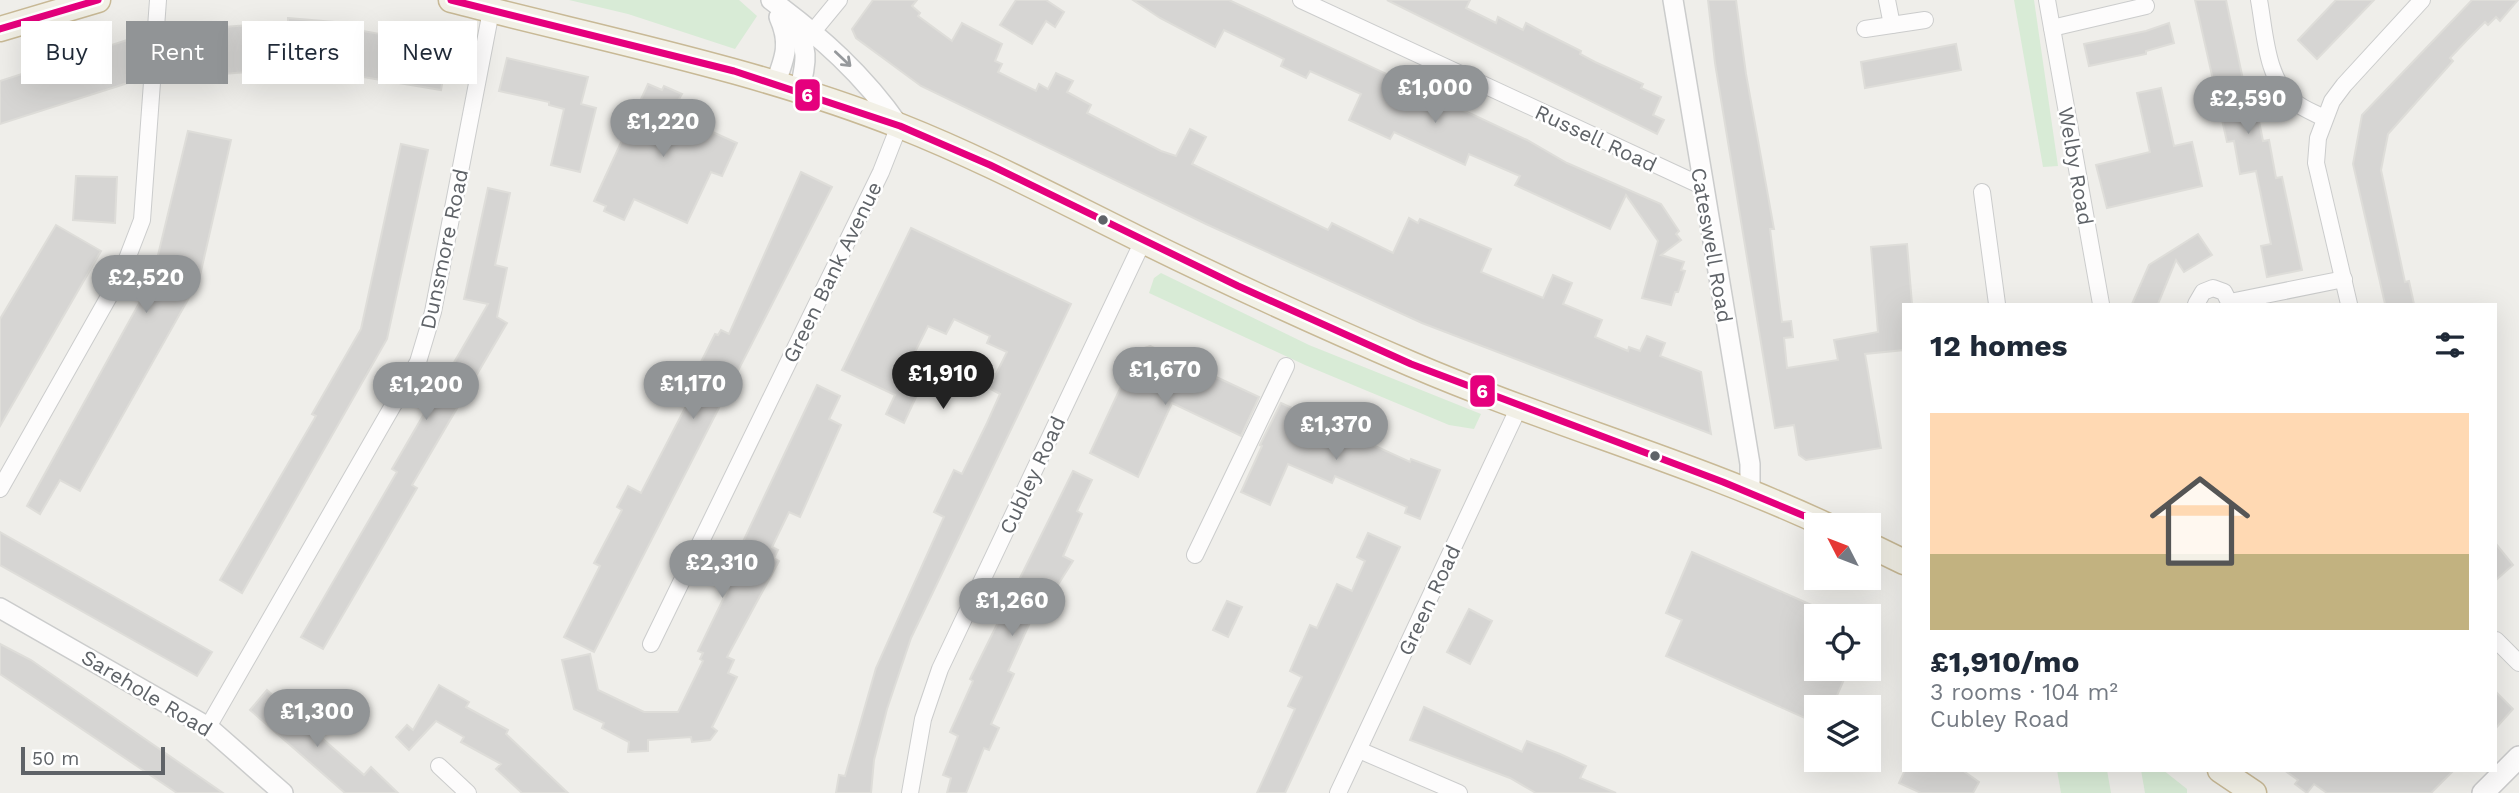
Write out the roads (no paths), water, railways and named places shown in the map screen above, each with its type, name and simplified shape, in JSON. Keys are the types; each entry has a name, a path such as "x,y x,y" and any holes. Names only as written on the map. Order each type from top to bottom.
{"highway":[{"path":"0,29 98,0"},
{"path":"451,0 775,84 900,125 969,155 1276,306 1519,407 1750,489 1804,515"},
{"path":"1881,550 1902,560"},
{"path":"2223,772 2254,793"}],"main road":[{"path":"2483,793 2519,757"}],"street":[{"path":"0,489 120,277 142,220 158,0"},
{"path":"771,0 802,40 866,81 900,125"},
{"path":"775,84 802,40 839,0"},
{"name":"Russell Road","path":"1301,0 1702,186"},
{"name":"Cateswell Road","path":"1672,0 1750,464 1750,489"},
{"path":"1887,0 1892,25"},
{"name":"Welby Road","path":"2047,0 2101,303"},
{"path":"2259,0 2272,66 2281,85 2294,102 2324,118"},
{"path":"2349,303 2316,163 2318,138 2324,118 2344,85 2422,0"},
{"path":"2052,28 2146,6"},
{"name":"Dunsmore Road","path":"208,727 418,362 433,312 491,10"},
{"path":"1865,29 1925,20"},
{"path":"799,92 804,68 802,40"},
{"name":"Green Bank Avenue","path":"651,643 881,172 900,125"},
{"path":"1982,192 1997,303"},
{"name":"Cubley Road","path":"910,793 923,719 940,669 1143,241"},
{"path":"2197,303 2203,292 2213,288 2224,292 2230,303 2344,279"},
{"path":"1195,555 1286,366"},
{"name":"Green Road","path":"1338,793 1519,407"},
{"name":"Sarehole Road","path":"0,608 208,727 283,793"},
{"path":"2497,641 2519,663"},
{"path":"1359,750 1459,793"},
{"path":"439,766 468,793"}]}
